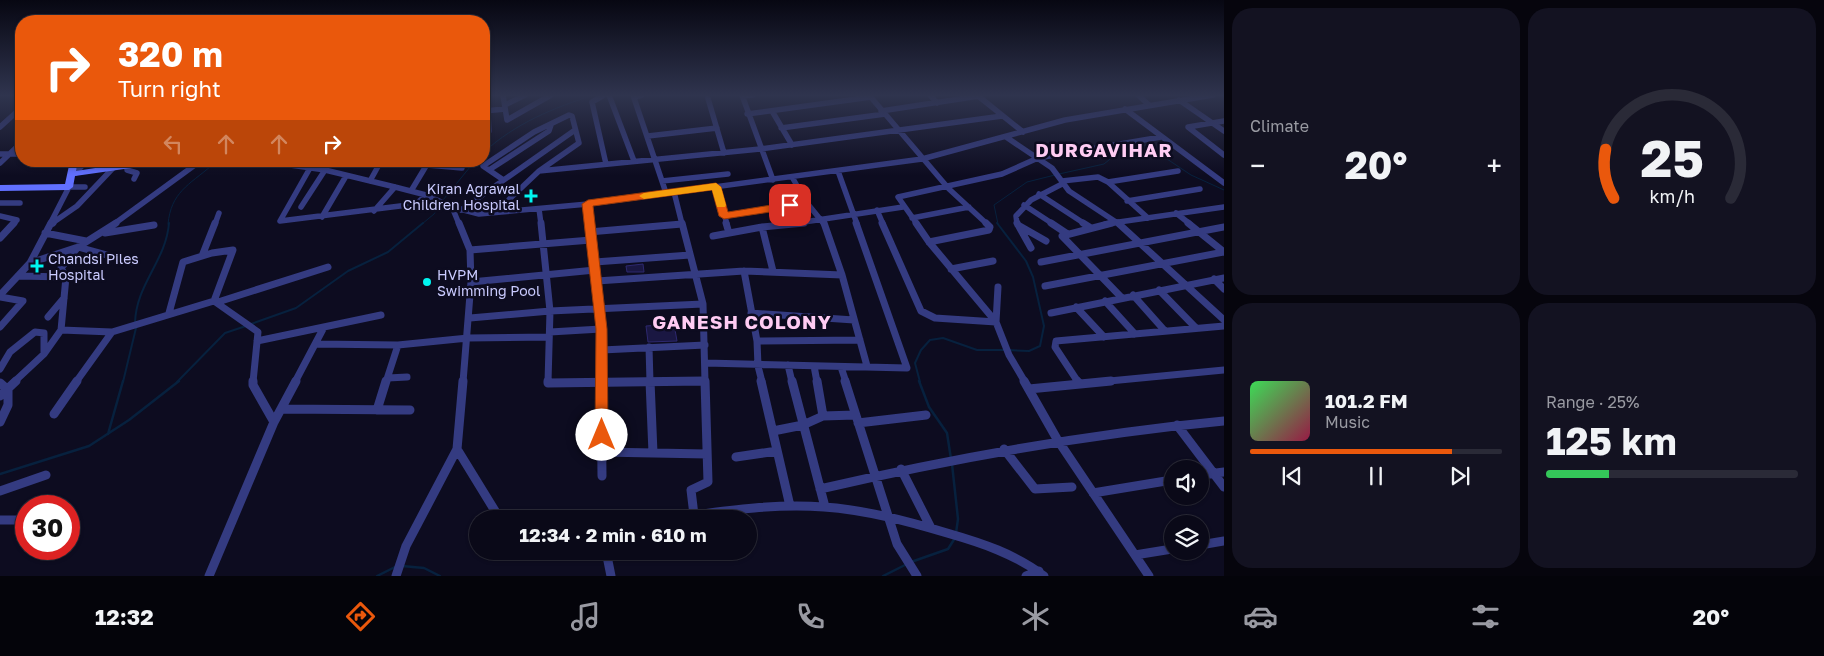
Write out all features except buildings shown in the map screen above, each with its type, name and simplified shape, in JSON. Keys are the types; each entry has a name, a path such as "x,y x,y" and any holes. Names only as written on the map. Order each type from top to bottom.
{"main road":[{"path":"0,188 69,187 74,174 74,167"},
{"path":"74,174 110,167"}],"street":[{"path":"502,179 489,170 550,131 551,125 557,122"},
{"path":"496,213 539,171 580,143 572,122"},
{"path":"596,122 606,164"},
{"path":"619,122 634,161"},
{"path":"643,122 662,181 670,192 682,224 703,304 708,482 691,490 693,510"},
{"path":"715,122 724,153"},
{"path":"751,122 773,180"},
{"path":"778,122 792,146"},
{"path":"781,128 820,122"},
{"path":"893,122 922,159 948,187 989,224 990,229 929,242"},
{"path":"539,171 655,158 792,146 956,122"},
{"path":"1010,122 1023,132"},
{"path":"303,167 325,170 411,191 461,210 479,214 496,213 588,204 922,159 1059,122"},
{"path":"1142,122 1224,183"},
{"path":"1217,122 1188,128 1224,155"},
{"path":"1213,123 1224,131"},
{"path":"648,136 717,128"},
{"path":"461,210 502,179 575,130"},
{"path":"1006,137 1055,171 1069,191 1118,223 1224,320"},
{"path":"1149,576 1057,439 1009,355 996,322 929,242 903,207 899,196 1002,174 1038,158 1161,137"},
{"path":"0,163 15,148"},
{"path":"0,154 15,154"},
{"path":"74,174 80,167"},
{"path":"50,224 77,206 119,167"},
{"path":"123,167 137,173 134,179"},
{"path":"0,396 44,354 60,330 66,277 61,268 78,247 102,233 194,167"},
{"path":"370,181 378,167"},
{"path":"411,191 426,167"},
{"path":"310,168 280,221 374,211 416,204 426,196"},
{"path":"301,207 325,170"},
{"path":"706,363 758,366 907,368 838,171"},
{"path":"1108,182 1178,171"},
{"path":"662,181 728,174"},
{"path":"322,217 346,176"},
{"path":"1031,248 1017,224 1016,216 1024,205 1062,181 1094,176 1108,182 1148,218"},
{"path":"792,177 807,202 823,221 842,275 868,366"},
{"path":"0,327 23,301 0,294 30,263 69,187 85,186"},
{"path":"374,211 395,187"},
{"path":"716,187 730,233"},
{"path":"1128,201 1200,189"},
{"path":"1039,194 1091,228"},
{"path":"724,216 807,202"},
{"path":"0,203 20,203"},
{"path":"588,204 589,232 602,329 602,476"},
{"path":"1024,205 1066,233"},
{"path":"396,576 406,546 457,449 470,318 471,282 470,250 450,207"},
{"path":"713,236 762,227 823,221 877,210 903,207"},
{"path":"912,218 969,207"},
{"path":"1122,298 1062,238 1066,233 1176,213 1224,207"},
{"path":"539,209 550,311 548,383 704,381"},
{"path":"877,210 921,311 935,318 996,322"},
{"path":"202,256 219,213"},
{"path":"1176,213 1224,252"},
{"path":"0,216 18,220 0,238"},
{"path":"589,232 682,224"},
{"path":"1017,224 1046,241"},
{"path":"102,233 154,226"},
{"path":"762,227 773,271"},
{"path":"1041,262 1224,227"},
{"path":"45,233 86,241"},
{"path":"470,250 591,240"},
{"path":"30,263 78,247 132,262"},
{"path":"170,313 183,262 234,250 216,301"},
{"path":"1045,286 1161,262 1224,252"},
{"path":"471,282 545,276 595,266 690,255"},
{"path":"951,269 993,261"},
{"path":"60,330 112,332 328,267"},
{"path":"597,281 744,271 842,275"},
{"path":"744,271 757,341 758,366 790,506"},
{"path":"18,276 66,277"},
{"path":"1051,313 1224,278"},
{"path":"1214,280 1224,289"},
{"path":"996,322 998,288"},
{"path":"1159,290 1196,328"},
{"path":"1133,295 1165,331"},
{"path":"48,317 64,298"},
{"path":"216,301 258,332 253,384 274,422"},
{"path":"1105,302 1135,334"},
{"path":"470,318 550,311 703,304"},
{"path":"1076,307 1104,337"},
{"path":"751,313 854,320"},
{"path":"258,341 381,316"},
{"path":"1079,384 1054,343 1224,326"},
{"path":"209,576 274,422 324,329"},
{"path":"550,332 602,329"},
{"path":"0,369 10,352 35,332 44,333 44,354"},
{"path":"54,414 112,332"},
{"path":"316,344 398,345 468,338 549,337 550,332"},
{"path":"757,341 860,340"},
{"path":"377,410 398,345"},
{"path":"602,350 649,346 705,345"},
{"path":"649,346 653,453"},
{"path":"788,365 825,507"},
{"path":"814,366 823,416"},
{"path":"841,367 856,419 891,518 897,544 917,576"},
{"path":"1029,389 1224,370"},
{"path":"388,378 407,377"},
{"path":"0,383 8,390 8,404 0,422"},
{"path":"281,409 410,410"},
{"path":"773,431 803,425 823,416 856,419 926,415"},
{"path":"820,489 901,470 1057,439 1177,425 1223,422"},
{"path":"1177,425 1224,487"},
{"path":"457,449 494,510"},
{"path":"1004,449 1034,489 1072,487"},
{"path":"736,457 777,450"},
{"path":"602,452 707,454"},
{"path":"901,470 931,528"},
{"path":"1209,474 1224,472"},
{"path":"0,491 46,476"},
{"path":"1092,493 1164,481"},
{"path":"747,510 790,506 825,507 891,518 980,543 1009,555 1034,575"},
{"path":"0,520 15,520"},
{"path":"1209,544 1224,542"},
{"path":"1135,555 1164,550"},
{"path":"608,560 611,576"}],"waterway":[{"path":"490,147 528,122"},
{"path":"1059,174 1104,164 1125,147 1146,145 1191,175 1224,190"},
{"path":"168,224 173,204 182,190 210,167"},
{"path":"443,200 470,167"},
{"path":"998,224 994,205 1027,182 1055,175"},
{"path":"422,224 434,214 441,204"},
{"path":"135,323 140,296 163,249 169,223"},
{"path":"251,324 296,308 348,271 388,252 423,223"},
{"path":"997,223 1026,261 1033,277 1044,326 1040,346 1029,351 1008,350"},
{"path":"177,382 225,333 246,326"},
{"path":"123,382 136,328"},
{"path":"920,382 915,363 921,350 930,340 943,338 977,350 1004,350"},
{"path":"108,434 123,381"},
{"path":"108,434 129,420 179,381"},
{"path":"919,381 929,407 947,433 951,459"},
{"path":"0,474 89,446 108,434"},
{"path":"952,464 958,519 956,533"},
{"path":"911,562 948,549 955,538"},
{"path":"883,576 907,564"},
{"path":"402,566 424,568 440,576"},
{"path":"377,576 395,567"}],"slow traffic":[{"path":"644,196 716,187 721,205"}],"place":[{"name":"Kiran Agrawal Children Hospital","path":"531,196"},
{"name":"Chandsi Piles Hospital","path":"37,266"},
{"name":"HVPM Swimming Pool","path":"427,282"}],"district":[{"name":"DURGAVIHAR","path":"1104,149"},
{"name":"GANESH COLONY","path":"742,321"}],"route":[{"path":"602,435 602,329 595,262 589,232 588,204 716,187 724,216 790,205"}]}
